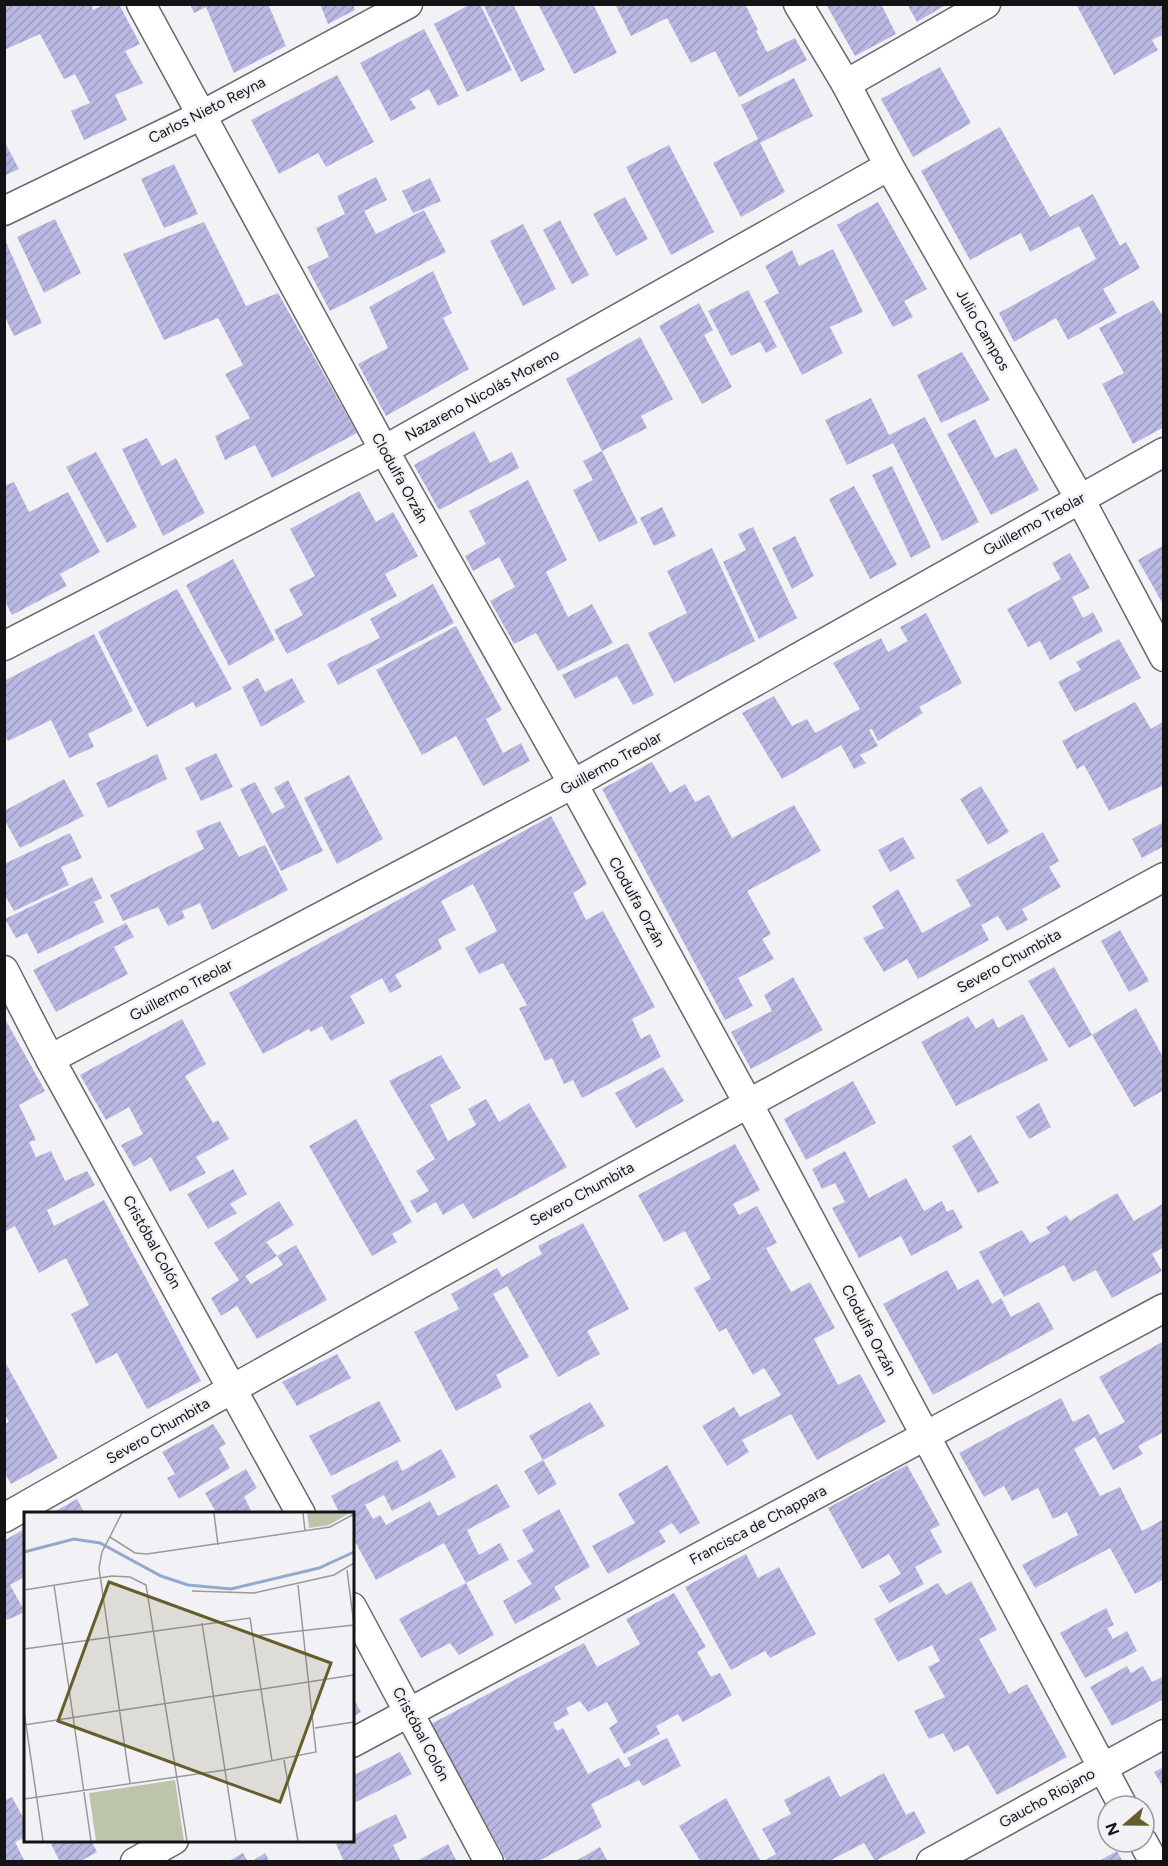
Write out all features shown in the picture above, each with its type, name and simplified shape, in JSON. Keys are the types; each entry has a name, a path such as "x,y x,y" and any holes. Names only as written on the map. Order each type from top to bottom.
{"street":[{"name":"Clodulfa Orzán","path":"141,4 384,450 573,784 748,1103 1116,1794"},
{"name":"Carlos Nieto Reyna","path":"4,211 202,115 408,4"},
{"name":"Julio Campos","path":"798,4 846,84 889,166 1080,499 1164,657"},
{"path":"846,84 986,4"},
{"name":"Nazareno Nicolás Moreno","path":"6,641 384,450 889,166"},
{"name":"Guillermo Treolar","path":"50,1059 573,784 1164,452"},
{"name":"Severo Chumbita","path":"4,1518 233,1388 748,1103 1164,877"},
{"name":"Cristóbal Colón","path":"4,970 50,1059 300,1512"},
{"name":"Francisca de Chappara","path":"354,1742 1164,1308"},
{"name":"Cristóbal Colón","path":"354,1611 489,1862"},
{"name":"Gaucho Riojano","path":"931,1862 1164,1734"},
{"path":"135,1862 170,1842"}],"building":[{"path":"4,4 91,4 93,10 105,4 119,4 140,44 125,51 143,83 115,95 127,120 84,140 71,111 90,103 75,74 64,79 40,34 4,50"},
{"path":"190,4 268,4 286,46 234,73 206,7 194,13"},
{"path":"320,4 353,4 355,10 328,24"},
{"path":"471,4 480,4 512,70 467,92 434,24"},
{"path":"483,4 513,4 545,70 521,82"},
{"path":"538,4 593,4 617,53 574,74"},
{"path":"615,4 745,4 767,52 795,38 807,60 739,97 715,51 691,63 667,18 631,36"},
{"path":"826,4 881,4 896,34 855,56"},
{"path":"907,4 947,4 917,22"},
{"path":"1076,4 1164,4 1164,34 1152,40 1158,50 1114,75"},
{"path":"424,29 459,96 438,106 429,89 410,99 416,108 391,121 360,63"},
{"path":"940,67 971,123 913,157 881,99"},
{"path":"337,75 374,142 326,167 318,153 279,174 251,120"},
{"path":"794,78 813,116 760,143 785,192 741,217 713,163 758,139 741,105"},
{"path":"1000,127 1050,217 1093,194 1120,246 1126,242 1140,268 1103,289 1117,313 1068,340 1056,318 1014,342 999,313 1096,259 1079,226 1030,252 1021,233 970,260 921,171"},
{"path":"4,141 19,169 4,176"},
{"path":"669,145 714,232 671,255 626,167"},
{"path":"174,164 198,214 164,228 141,179"},
{"path":"376,177 387,200 364,211 376,234 424,210 446,252 330,311 307,267 329,257 316,228 345,214 337,196"},
{"path":"430,178 441,201 413,213 402,191"},
{"path":"625,197 648,239 616,256 593,214"},
{"path":"878,202 927,289 904,301 913,317 893,327 837,225"},
{"path":"55,219 81,273 44,293 17,237"},
{"path":"560,220 589,275 572,284 543,230"},
{"path":"204,222 246,306 278,293 357,433 272,478 255,445 225,460 215,436 250,418 225,374 243,365 218,318 164,340 123,254"},
{"path":"523,224 556,289 523,306 490,241"},
{"path":"6,242 42,323 14,336 5,317"},
{"path":"833,249 863,312 830,327 843,353 802,375 764,301 779,293 765,266 792,250 799,266"},
{"path":"433,271 452,313 443,318 469,369 386,416 358,364 388,348 369,307"},
{"path":"748,290 777,347 766,353 760,342 731,356 708,311"},
{"path":"1153,300 1164,318 1164,427 1133,444 1102,384 1124,373 1099,328"},
{"path":"699,303 713,330 704,335 732,387 702,404 659,326"},
{"path":"640,337 673,399 641,416 647,428 602,451 566,379"},
{"path":"962,352 990,400 941,423 917,375"},
{"path":"871,398 889,435 925,417 979,522 942,541 893,443 847,465 825,420"},
{"path":"975,419 995,458 1016,448 1039,490 991,515 947,434"},
{"path":"474,431 490,463 512,452 519,468 439,510 414,465"},
{"path":"147,438 162,466 176,458 205,513 163,536 122,449"},
{"path":"602,451 638,523 599,542 573,490 593,480 583,461"},
{"path":"96,452 137,527 107,543 66,467"},
{"path":"892,466 931,547 911,558 872,475"},
{"path":"528,480 567,560 546,572 568,617 592,604 613,643 558,671 536,633 514,644 490,601 515,587 499,557 473,571 465,556 486,544 469,511"},
{"path":"14,482 29,512 68,492 100,552 60,574 67,586 12,615 4,599 4,486"},
{"path":"854,486 897,565 870,579 829,499"},
{"path":"359,491 376,522 393,512 418,556 385,574 397,596 287,654 274,630 303,615 289,589 315,576 290,529"},
{"path":"662,507 676,536 654,546 640,518"},
{"path":"753,527 797,618 759,639 723,562 746,550 738,534"},
{"path":"795,536 814,576 792,589 772,548"},
{"path":"1164,545 1164,606 1138,560"},
{"path":"712,548 755,641 674,683 648,633 687,613 667,571"},
{"path":"1070,553 1090,588 1072,597 1083,618 1093,612 1103,631 1050,660 1040,641 1028,647 1007,609 1061,579 1052,563"},
{"path":"233,559 275,640 229,666 186,585"},
{"path":"433,584 454,623 338,685 327,664 380,638 370,619"},
{"path":"177,589 232,689 196,708 193,702 147,727 98,632"},
{"path":"926,613 962,683 919,707 923,713 878,741 872,729 869,730 878,746 860,755 866,763 854,769 841,745 782,779 742,713 774,696 792,726 807,719 815,733 860,709 833,663 881,638 888,652 908,641 900,627"},
{"path":"456,626 502,710 486,719 503,753 521,743 530,761 483,786 456,736 422,755 376,670"},
{"path":"94,634 133,711 88,734 94,747 69,758 51,720 8,741 4,733 4,681"},
{"path":"1119,639 1141,678 1075,712 1058,682 1081,670 1076,662"},
{"path":"628,643 654,695 633,705 617,676 575,699 562,675"},
{"path":"258,678 265,692 292,678 305,702 261,727 242,687"},
{"path":"1135,702 1151,729 1164,721 1164,785 1109,811 1084,765 1077,769 1062,741"},
{"path":"216,753 233,787 201,801 185,768"},
{"path":"157,754 167,779 108,808 96,783"},
{"path":"652,762 670,793 685,784 695,802 709,795 732,838 794,805 821,851 747,891 771,934 762,939 774,959 738,978 753,1006 725,1020 602,789"},
{"path":"349,775 383,839 337,864 304,798"},
{"path":"64,779 84,816 20,848 4,819 4,811"},
{"path":"288,780 323,851 281,871 240,789 255,782 272,814 285,807 274,788"},
{"path":"981,786 1009,832 988,845 960,799"},
{"path":"551,816 587,884 573,893 586,920 603,911 655,1007 632,1019 641,1039 650,1034 661,1057 582,1098 573,1080 564,1084 552,1058 545,1061 519,1008 527,1005 503,963 479,974 465,948 497,931 473,884 441,901 456,930 438,939 442,949 395,975 402,987 390,993 382,978 350,996 365,1023 331,1041 322,1026 311,1032 309,1029 263,1054 229,993"},
{"path":"220,821 239,857 265,845 288,890 212,930 200,903 182,911 185,918 168,926 158,907 123,921 110,895 204,849 196,831"},
{"path":"1164,822 1164,846 1142,858 1132,839"},
{"path":"1043,832 1059,861 1049,867 1061,887 1022,909 1028,920 1007,931 998,916 981,925 989,940 918,979 907,959 884,972 863,938 884,928 872,906 898,889 922,933 971,906 956,880"},
{"path":"70,833 82,858 61,867 69,885 14,911 4,894 4,864"},
{"path":"903,837 915,858 890,872 878,850"},
{"path":"92,877 102,898 94,902 104,922 38,954 27,933 16,938 5,919"},
{"path":"126,923 134,937 114,947 128,974 56,1012 33,970"},
{"path":"1120,930 1149,981 1129,992 1101,941"},
{"path":"1054,967 1092,1035 1069,1048 1028,981"},
{"path":"793,977 823,1030 751,1069 731,1032 772,1011 764,995"},
{"path":"1136,1008 1164,1059 1164,1090 1134,1107 1092,1035"},
{"path":"1023,1014 1048,1060 956,1106 921,1042 968,1016 976,1029 993,1018 998,1028"},
{"path":"4,1017 45,1091 19,1105 36,1140 29,1142 36,1157 51,1151 65,1181 87,1171 95,1185 47,1210 54,1226 104,1200 201,1381 147,1409 117,1353 96,1364 71,1314 89,1305 66,1258 39,1273 15,1226 4,1232"},
{"path":"182,1019 206,1064 185,1076 213,1123 218,1120 229,1139 196,1157 206,1173 170,1192 151,1157 134,1167 121,1145 143,1134 129,1107 106,1120 80,1075"},
{"path":"441,1055 461,1088 430,1105 448,1141 476,1125 468,1109 486,1099 499,1122 529,1103 567,1167 473,1219 463,1203 443,1215 436,1202 417,1213 410,1201 429,1191 416,1171 435,1159 389,1081"},
{"path":"663,1067 684,1101 636,1128 615,1093"},
{"path":"853,1081 876,1123 806,1160 784,1119"},
{"path":"1039,1103 1051,1127 1029,1139 1016,1117"},
{"path":"356,1119 412,1222 392,1234 397,1242 372,1256 309,1146"},
{"path":"971,1135 999,1183 978,1193 952,1146"},
{"path":"735,1144 760,1190 733,1204 739,1215 757,1206 777,1243 766,1248 791,1292 810,1282 835,1328 814,1339 838,1385 860,1374 886,1422 817,1460 791,1414 742,1440 749,1452 727,1466 702,1426 734,1407 740,1417 781,1395 764,1368 753,1375 726,1328 719,1332 694,1288 711,1279 685,1231 664,1242 638,1195"},
{"path":"845,1151 869,1198 906,1178 924,1211 942,1201 947,1212 953,1209 963,1228 911,1256 901,1236 859,1258 832,1208 845,1202 835,1183 822,1189 812,1169"},
{"path":"233,1169 247,1194 230,1204 237,1213 208,1229 187,1194"},
{"path":"1117,1193 1134,1221 1164,1203 1164,1247 1152,1254 1162,1271 1112,1298 1096,1270 1073,1282 1064,1265 1004,1297 979,1252 1022,1230 1030,1243 1050,1233 1046,1227 1066,1215 1070,1221"},
{"path":"279,1201 294,1225 266,1242 277,1256 296,1245 327,1300 257,1339 237,1306 221,1316 211,1298 239,1280 214,1243","holes":["277,1256 283,1265 251,1284 245,1276"]},
{"path":"583,1223 629,1309 587,1331 600,1354 558,1377 507,1286 493,1294 529,1357 496,1375 502,1387 456,1411 414,1332 459,1309 451,1294 497,1268 502,1277 542,1254 538,1246"},
{"path":"947,1270 958,1290 978,1279 992,1304 1001,1298 1011,1317 1039,1302 1054,1329 933,1395 883,1304"},
{"path":"1164,1341 1164,1432 1138,1446 1143,1454 1113,1470 1095,1437 1074,1449 1100,1496 1120,1487 1142,1531 1164,1519 1164,1579 1135,1594 1110,1548 1035,1588 1022,1565 1078,1535 1067,1512 1053,1519 1038,1488 1012,1501 1004,1486 984,1497 959,1453 1061,1398 1073,1422 1089,1414 1100,1435 1125,1422 1099,1377"},
{"path":"337,1354 351,1378 297,1406 282,1382"},
{"path":"4,1360 58,1458 11,1484 4,1472 4,1424 9,1422 4,1413"},
{"path":"379,1401 401,1441 331,1476 309,1436"},
{"path":"590,1402 605,1426 543,1460 529,1436"},
{"path":"213,1424 226,1444 219,1448 230,1468 179,1499 167,1478 175,1474 162,1452"},
{"path":"441,1449 456,1477 392,1511 384,1495 365,1505 373,1519 380,1515 386,1525 430,1501 438,1516 497,1484 510,1507 467,1530 479,1555 500,1543 509,1560 466,1583 444,1543 376,1580 354,1540 354,1512 339,1512 331,1496 397,1460 402,1471"},
{"path":"543,1460 557,1484 538,1495 524,1471"},
{"path":"667,1465 700,1523 680,1534 672,1523 659,1531 666,1542 608,1574 592,1546 635,1523 618,1494"},
{"path":"907,1465 940,1525 930,1530 942,1552 915,1567 924,1584 889,1603 879,1586 901,1574 889,1554 862,1569 828,1508"},
{"path":"246,1469 257,1488 244,1497 252,1512 216,1512 205,1493"},
{"path":"77,1499 84,1512 54,1512"},
{"path":"559,1509 590,1567 554,1587 561,1599 515,1624 503,1601 532,1584 517,1561 534,1551 522,1530"},
{"path":"24,1529 24,1577 10,1585 24,1612 7,1620 5,1616 5,1540"},
{"path":"746,1554 758,1578 779,1567 816,1634 770,1658 765,1651 731,1670 685,1587"},
{"path":"971,1581 997,1630 979,1639 1009,1694 1027,1684 1067,1757 997,1795 968,1745 954,1752 943,1733 929,1739 914,1711 945,1697 928,1667 940,1661 932,1645 898,1662 874,1619 938,1583 946,1595"},
{"path":"466,1583 494,1635 459,1655 450,1643 421,1658 399,1619"},
{"path":"674,1593 706,1647 697,1652 711,1677 720,1673 732,1695 683,1722 678,1714 656,1726 660,1734 624,1754 609,1728 618,1722 607,1702 588,1712 580,1701 566,1708 569,1714 553,1723 557,1731 563,1728 588,1774 619,1758 625,1768 631,1765 627,1758 667,1738 681,1766 643,1786 639,1780 591,1804 602,1827 537,1862 507,1862 431,1724 584,1643 597,1667 640,1644 626,1619"},
{"path":"1106,1608 1114,1625 1107,1628 1113,1639 1127,1631 1137,1651 1085,1678 1060,1633"},
{"path":"1127,1666 1131,1673 1143,1666 1152,1682 1162,1677 1164,1699 1112,1726 1090,1687"},
{"path":"354,1700 361,1712 354,1716"},
{"path":"400,1752 412,1774 354,1803 354,1775"},
{"path":"1164,1767 1164,1789 1154,1772"},
{"path":"884,1773 906,1815 914,1811 926,1833 875,1861 864,1843 827,1862 762,1862 776,1854 762,1829 791,1814 784,1800 829,1776 840,1797"},
{"path":"12,1797 24,1819 24,1838 15,1842 25,1862 4,1862 4,1801"},
{"path":"726,1798 761,1862 701,1862 679,1826"},
{"path":"396,1814 407,1838 393,1845 401,1862 344,1862 336,1844 354,1842 354,1835"},
{"path":"50,1842 92,1842 97,1852 79,1862 60,1862"},
{"path":"448,1844 457,1862 415,1862"},
{"path":"600,1847 608,1862 574,1862"},
{"path":"243,1853 248,1862 227,1862"},
{"path":"265,1853 270,1862 251,1862"},
{"path":"1112,1854 1119,1854 1123,1862 1097,1862"}]}
